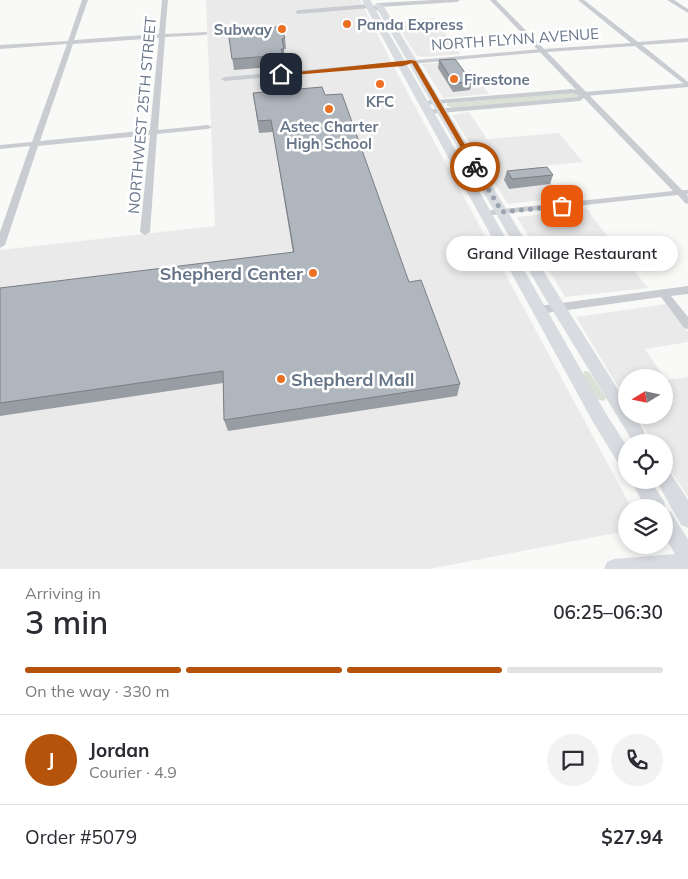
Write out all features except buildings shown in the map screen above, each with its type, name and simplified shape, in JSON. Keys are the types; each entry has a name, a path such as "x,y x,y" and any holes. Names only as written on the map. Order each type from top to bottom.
{"main road":[{"path":"374,3 393,26 522,247 618,405"},
{"path":"374,3 382,27 449,150 599,417 618,447"},
{"path":"382,27 393,26"},
{"path":"390,42 401,41"},
{"path":"449,150 464,148"},
{"path":"521,277 522,247"},
{"path":"521,277 547,289"},
{"path":"568,361 589,358"},
{"path":"599,417 618,412"},
{"path":"671,489 688,518"},
{"path":"673,533 688,556"},
{"path":"614,569 688,563"}],"street":[{"path":"0,245 85,0"},
{"name":"NORTHWEST 25TH STREET","path":"145,232 165,0"},
{"path":"298,12 374,3 457,0"},
{"path":"493,0 584,94 684,192 688,201"},
{"path":"582,0 688,85"},
{"path":"670,0 688,11"},
{"path":"0,47 205,33"},
{"name":"NORTH FLYNN AVENUE","path":"225,79 403,64 413,61 688,40"},
{"path":"426,108 580,99 584,94 688,85"},
{"path":"0,147 154,134 208,127"},
{"path":"485,214 684,192"},
{"path":"539,310 688,290"},
{"path":"663,294 688,325"}],"shaded area":[{"name":"Shepherd Mall","path":"206,0 360,0 395,69 618,483 618,489 621,489 627,499 618,499 618,533 429,569 0,569 0,250 215,226"},
{"path":"434,18 460,54 423,57 416,55 395,21"},
{"path":"451,62 463,78 477,77 489,94 443,98 422,64"},
{"path":"577,92 581,97 452,108 446,105 449,103"},
{"path":"469,112 487,139 559,133 583,162 539,166 562,198 508,204 452,115"},
{"path":"587,209 648,288 565,297 517,217"},
{"path":"666,304 688,332 688,342 645,349 659,369 618,369 618,387 576,317"},
{"path":"584,371 587,371 606,398 604,401 597,399 583,374"},
{"path":"688,377 688,497 673,474 673,434 648,434 642,424 673,424 673,379"}],"way so far":[{"path":"475,167 502,212 562,206"}],"place":[{"name":"Panda Express","path":"347,24"},
{"name":"Subway","path":"282,29"},
{"name":"Firestone","path":"454,79"},
{"name":"KFC","path":"380,84"},
{"name":"Astec Charter High School","path":"329,109"},
{"name":"Grand Village Restaurant","path":"562,206"},
{"name":"Shepherd Center","path":"313,273"},
{"name":"Shepherd Mall","path":"281,379"}],"route":[{"path":"281,74 403,64 413,61 475,167"}]}
